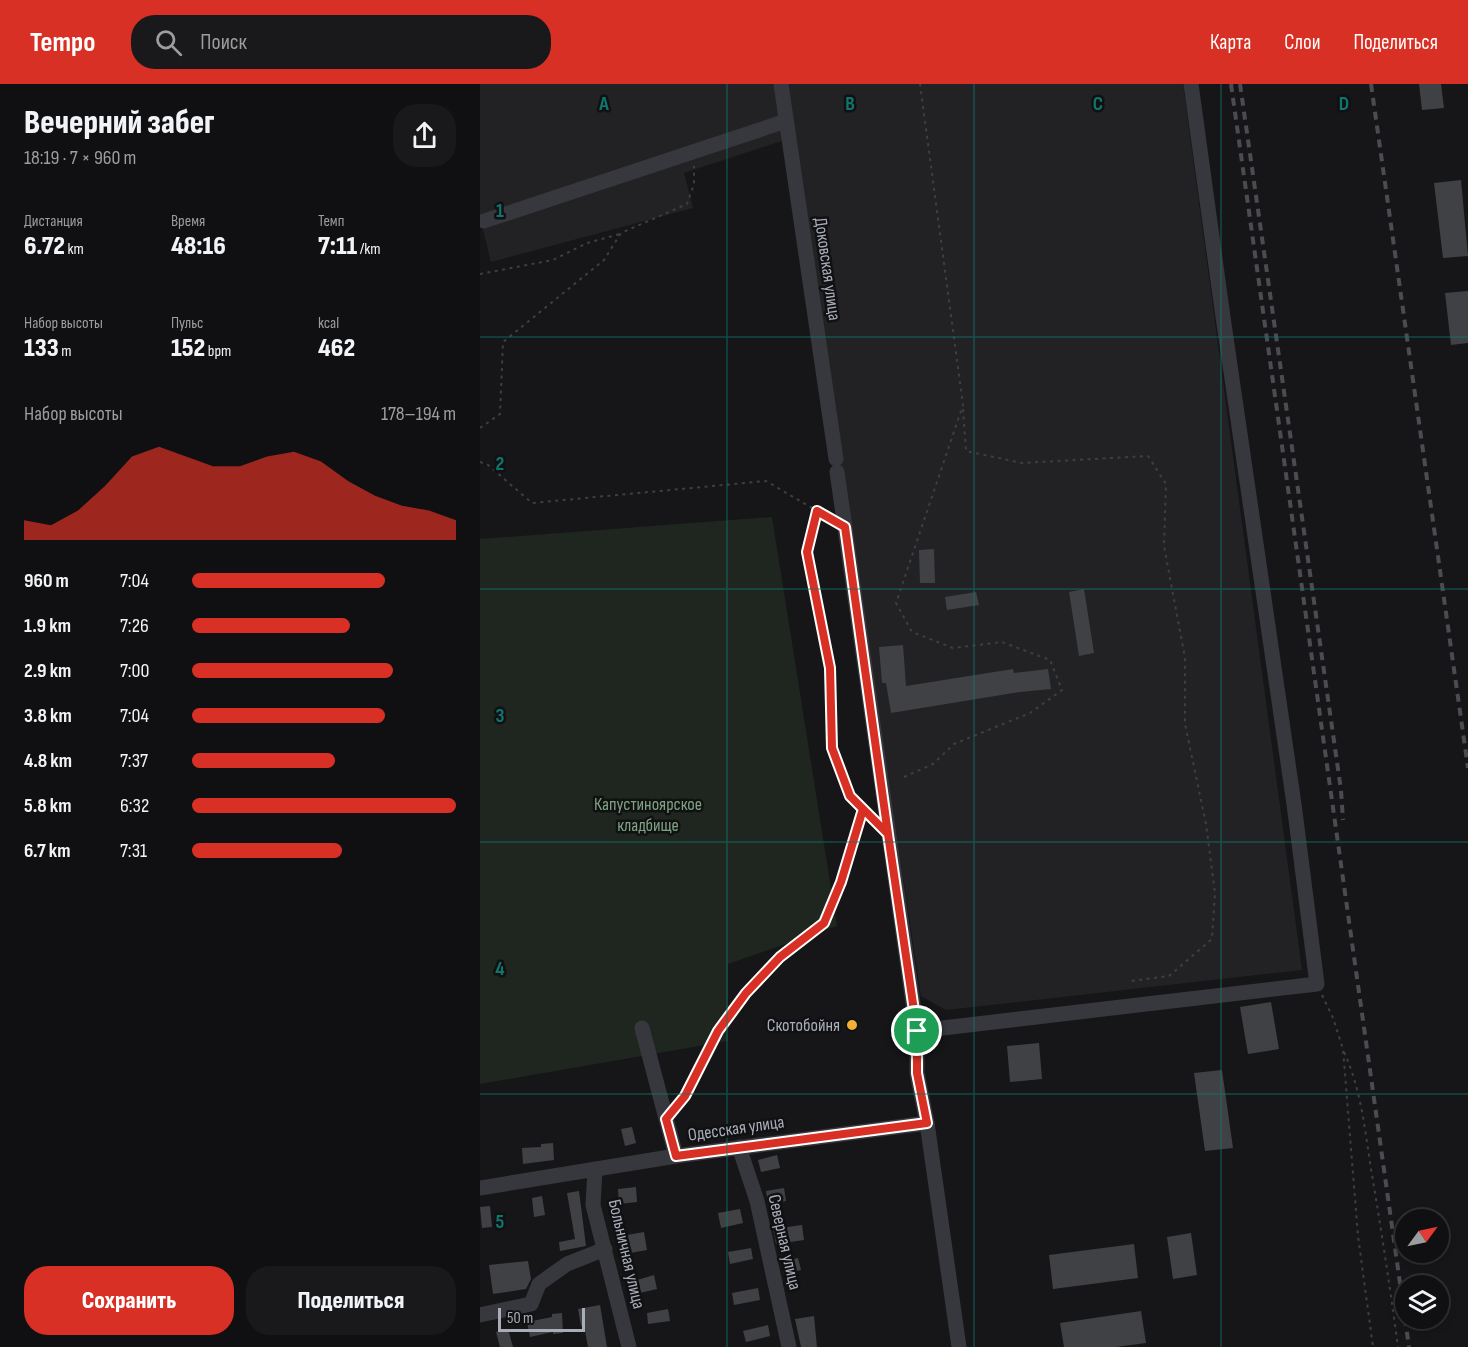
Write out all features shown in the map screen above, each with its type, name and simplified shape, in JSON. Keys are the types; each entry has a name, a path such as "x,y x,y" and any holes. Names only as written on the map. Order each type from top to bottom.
{"street":[{"name":"Доковская улица","path":"781,84 917,1031 917,1073 927,1123 959,1347"},
{"path":"917,1031 1317,984 1294,804 1191,84"},
{"path":"484,221 786,121"},
{"path":"642,1028 676,1156"},
{"name":"Одесская улица","path":"480,1188 676,1156 927,1123"},
{"name":"Северная улица","path":"740,1147 757,1201 789,1347"},
{"name":"Больничная улица","path":"596,1169 592,1205 629,1347"},
{"path":"480,1315 531,1304 539,1284 567,1264 605,1249"}],"path":[{"path":"920,84 963,406 966,451 1022,463 1148,456 1166,484 1164,546 1185,658 1185,724 1206,824 1215,893 1214,916 1212,939 1169,976 1131,981"},
{"path":"480,274 553,260 587,243 621,233 687,204 694,184 694,152"},
{"path":"480,428 500,414 503,342 604,260 621,233"},
{"path":"904,777 933,764 954,744 1030,713 1062,690 1050,660 1002,642 953,648 912,632 896,603 963,406"},
{"path":"480,462 488,465 532,503 766,481 845,527"},
{"path":"817,511 807,552 830,668 832,748 850,796 888,834"},
{"path":"666,1119 685,1096 718,1031 746,993 780,957 824,923 841,882 863,809"},
{"path":"1317,984 1333,1018 1352,1069 1362,1109 1398,1347"},
{"path":"1343,1049 1358,1236 1373,1347"}],"shaded area":[{"path":"480,84 776,84 785,140 684,173 693,208 491,262 480,218"},
{"path":"787,84 1183,84 1302,970 946,1010 921,996 836,433"}],"green space":[{"name":"Капустиноярское кладбище","path":"772,517 837,926 728,964 728,1041 480,1084 480,539"}],"building":[{"path":"1419,84 1441,84 1444,108 1422,110"},
{"path":"1461,180 1468,256 1443,258 1434,183"},
{"path":"1468,291 1468,343 1451,345 1445,293"},
{"path":"934,549 935,583 920,583 919,550"},
{"path":"1084,589 1094,653 1079,656 1069,592"},
{"path":"976,592 979,605 947,610 945,597"},
{"path":"903,645 906,686 1013,669 1014,673 1048,669 1051,689 891,713 886,683 882,683 879,647"},
{"path":"1271,1002 1279,1049 1248,1054 1240,1007"},
{"path":"1039,1043 1042,1079 1010,1082 1007,1046"},
{"path":"1222,1070 1233,1148 1205,1151 1194,1073"},
{"path":"632,1127 636,1143 625,1146 621,1129"},
{"path":"553,1143 554,1160 523,1164 522,1148 541,1147 541,1144"},
{"path":"777,1155 780,1168 761,1172 758,1160"},
{"path":"636,1187 637,1202 619,1204 618,1189"},
{"path":"784,1188 786,1201 768,1204 766,1191"},
{"path":"579,1191 586,1246 560,1251 559,1242 575,1239 567,1193"},
{"path":"542,1196 545,1215 534,1217 532,1198"},
{"path":"490,1206 492,1227 482,1228 480,1207"},
{"path":"740,1209 743,1223 721,1228 718,1213"},
{"path":"802,1225 804,1240 776,1244 773,1229"},
{"path":"644,1232 647,1250 630,1253 627,1235"},
{"path":"1191,1233 1197,1275 1173,1279 1167,1237"},
{"path":"1134,1244 1138,1278 1053,1289 1049,1255"},
{"path":"751,1248 753,1259 730,1264 728,1252"},
{"path":"798,1258 801,1270 784,1274 782,1262"},
{"path":"528,1261 531,1279 526,1289 493,1294 489,1265"},
{"path":"654,1275 657,1289 640,1293 637,1280"},
{"path":"758,1288 760,1300 734,1305 732,1293"},
{"path":"600,1305 607,1347 588,1347 578,1309"},
{"path":"668,1309 670,1321 648,1324 647,1313"},
{"path":"1141,1311 1146,1343 1116,1347 1064,1347 1060,1323"},
{"path":"562,1313 563,1333 553,1334 553,1332 530,1337 527,1322"},
{"path":"814,1316 817,1347 801,1347 795,1319"},
{"path":"768,1325 770,1336 746,1342 743,1331"},
{"path":"508,1329 513,1347 500,1347 496,1332"}],"railway":[{"path":"1231,84 1409,1347"},
{"path":"1240,84 1341,790 1343,820"},
{"path":"1371,84 1468,768"}],"place":[{"name":"Скотобойня","path":"852,1025"}],"route":[{"path":"917,1031 888,834 863,809 850,796 832,748 830,668 807,552 817,511 845,527 888,834 863,809 841,882 824,923 780,957 746,993 718,1031 685,1096 666,1119 676,1156 927,1123 917,1073 917,1031"}]}
